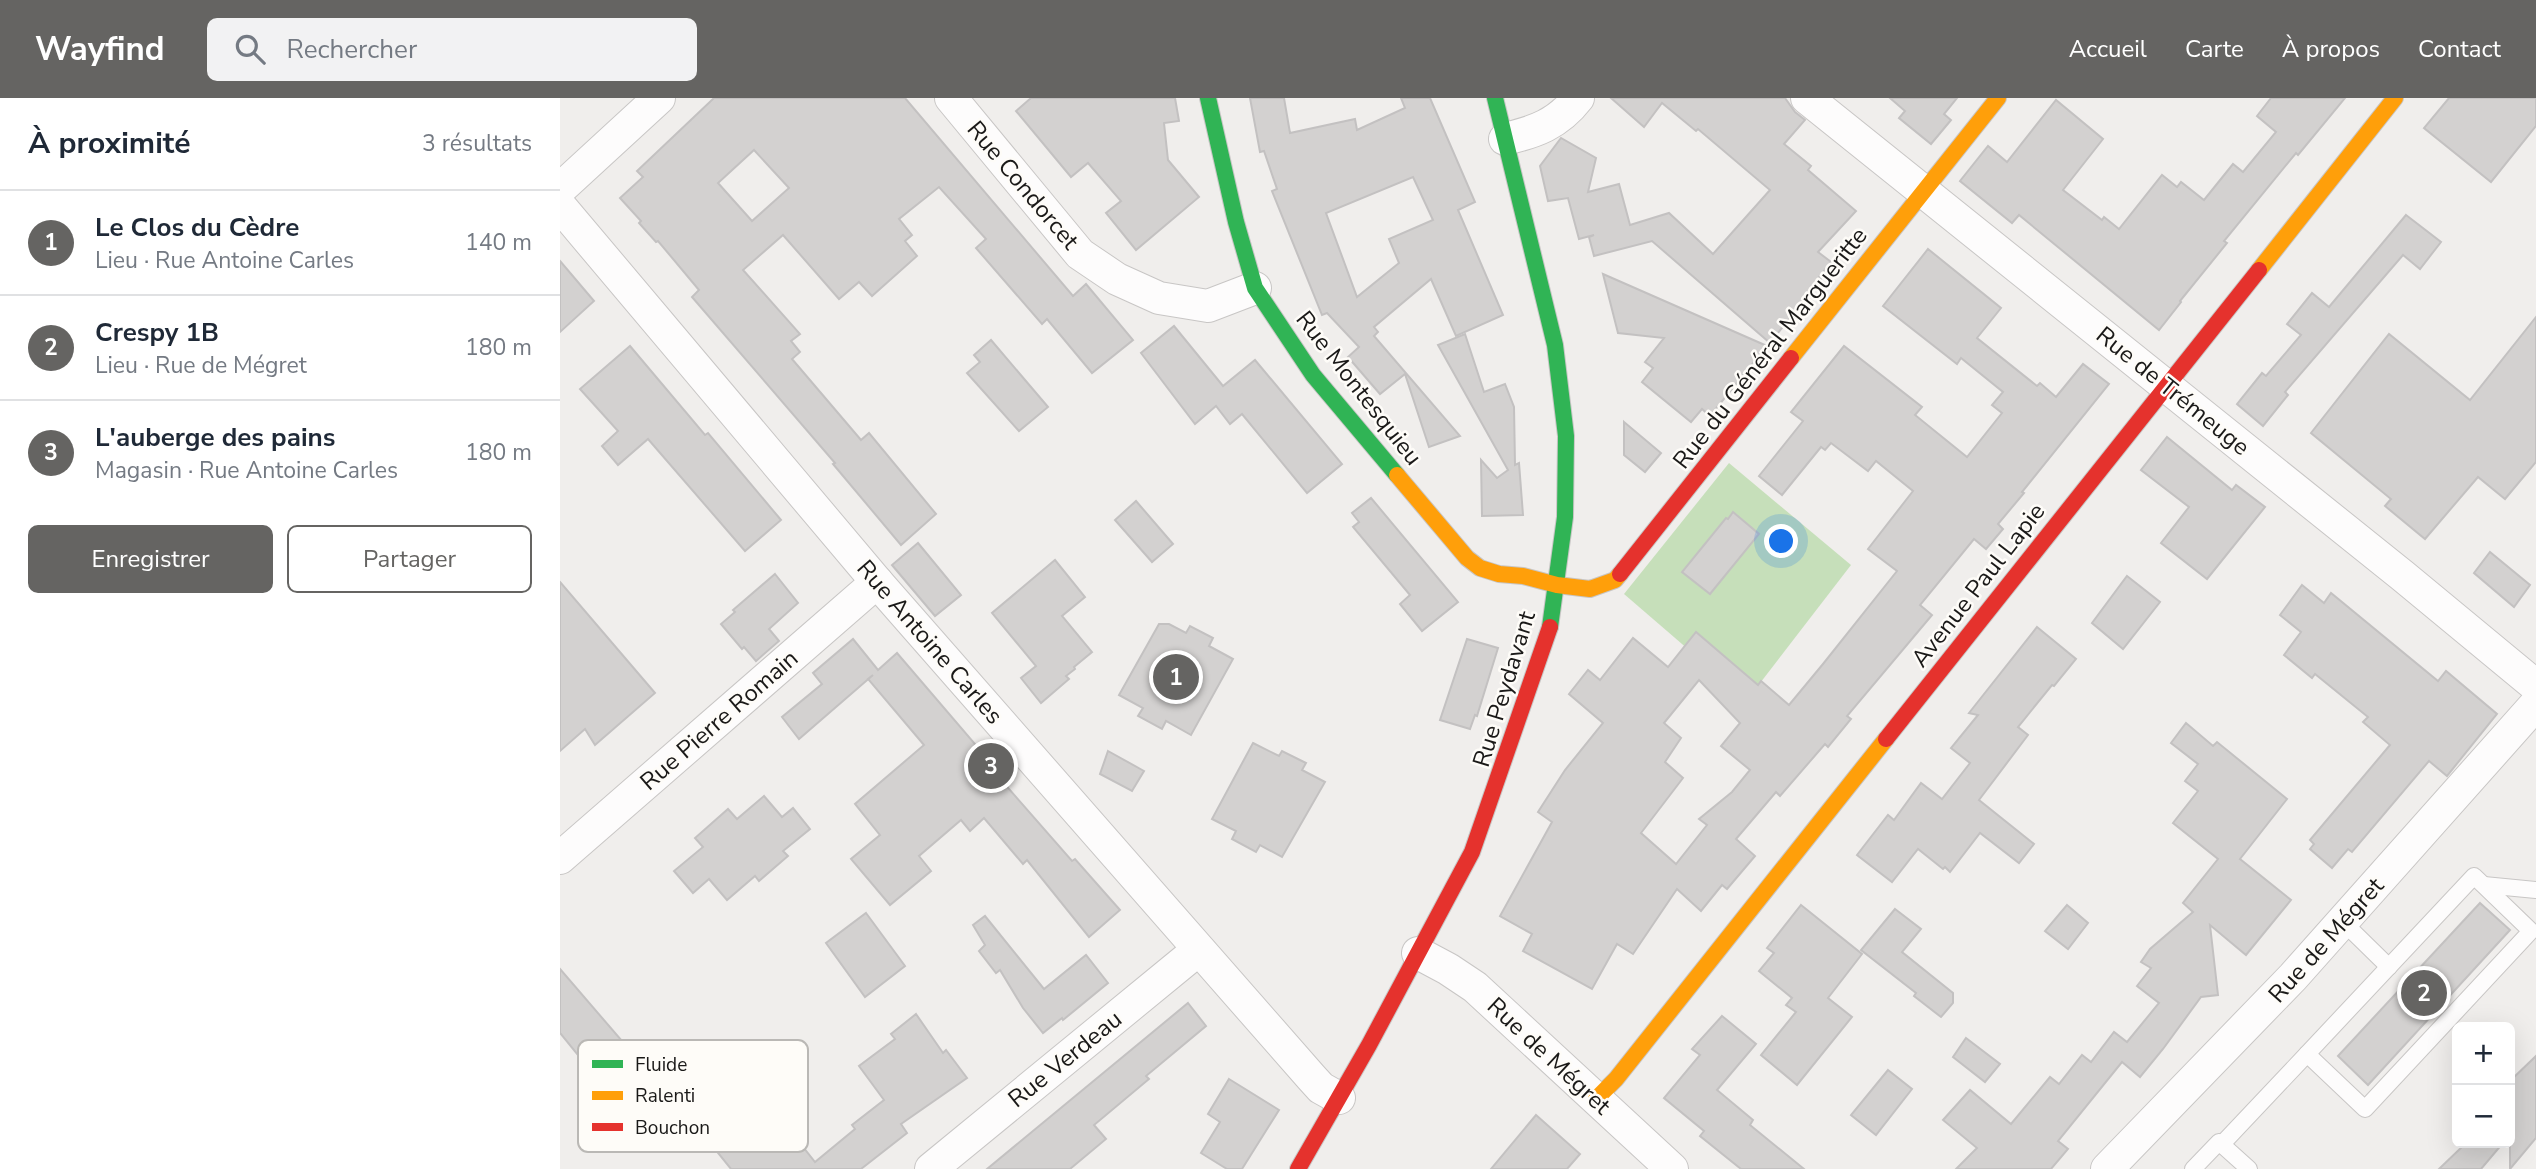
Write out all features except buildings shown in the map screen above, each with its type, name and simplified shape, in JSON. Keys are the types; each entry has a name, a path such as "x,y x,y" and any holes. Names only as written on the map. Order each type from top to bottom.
{"street":[{"path":"560,189 659,98"},
{"name":"Rue Condorcet","path":"951,98 1080,254 1117,279 1159,298 1208,306 1255,288"},
{"name":"Rue Montesquieu","path":"1208,98 1236,222 1255,288 1313,375 1467,558 1489,571 1557,585"},
{"name":"Rue Peydavant","path":"1298,1169 1472,852 1549,634 1565,517 1566,436 1555,345 1495,98"},
{"path":"1505,139 1546,126 1558,119 1578,98"},
{"name":"Rue de Trémeuge","path":"1807,98 2403,576 2536,686"},
{"name":"Rue du Général Margueritte","path":"1557,585 1590,589 1615,580 1998,98"},
{"name":"Avenue Paul Lapie","path":"1596,1099 1616,1079 2395,98"},
{"name":"Rue Antoine Carles","path":"560,206 877,582 1198,950 1316,1083 1339,1098"},
{"name":"Rue Pierre Romain","path":"560,858 877,582"},
{"name":"Rue de Mégret","path":"2108,1169 2293,978 2536,704"},
{"name":"Rue Verdeau","path":"931,1169 1198,950"},
{"name":"Rue de Mégret","path":"1418,953 1475,987 1672,1169"}],"lane":[{"path":"2222,1144 2474,876 2531,931 2365,1109 2307,1054"},
{"path":"2484,885 2536,890"},
{"path":"2343,922 2389,967"},
{"path":"2193,1169 2219,1142 2249,1169"}],"green space":[{"path":"1729,463 1851,565 1747,700 1624,594"}],"traffic: fast":[{"path":"1208,98 1236,222 1255,288 1313,375 1397,475"},
{"path":"1495,98 1555,345 1566,436 1565,517 1550,627"}],"traffic: slow":[{"path":"1791,358 1998,98"},
{"path":"2259,270 2395,98"},
{"path":"1397,475 1467,558 1480,568 1499,574 1590,589 1615,580 1620,574"},
{"path":"1596,1099 1616,1079 1886,739"}],"traffic: jam":[{"path":"1886,739 2259,270"},
{"path":"1620,574 1791,358"},
{"path":"1298,1169 1369,1045 1472,852 1550,627"}],"place":[{"name":"Le Clos du Cèdre","path":"1176,677"},
{"name":"L'auberge des pains","path":"991,766"},
{"name":"Crespy 1B","path":"2424,993"}]}
